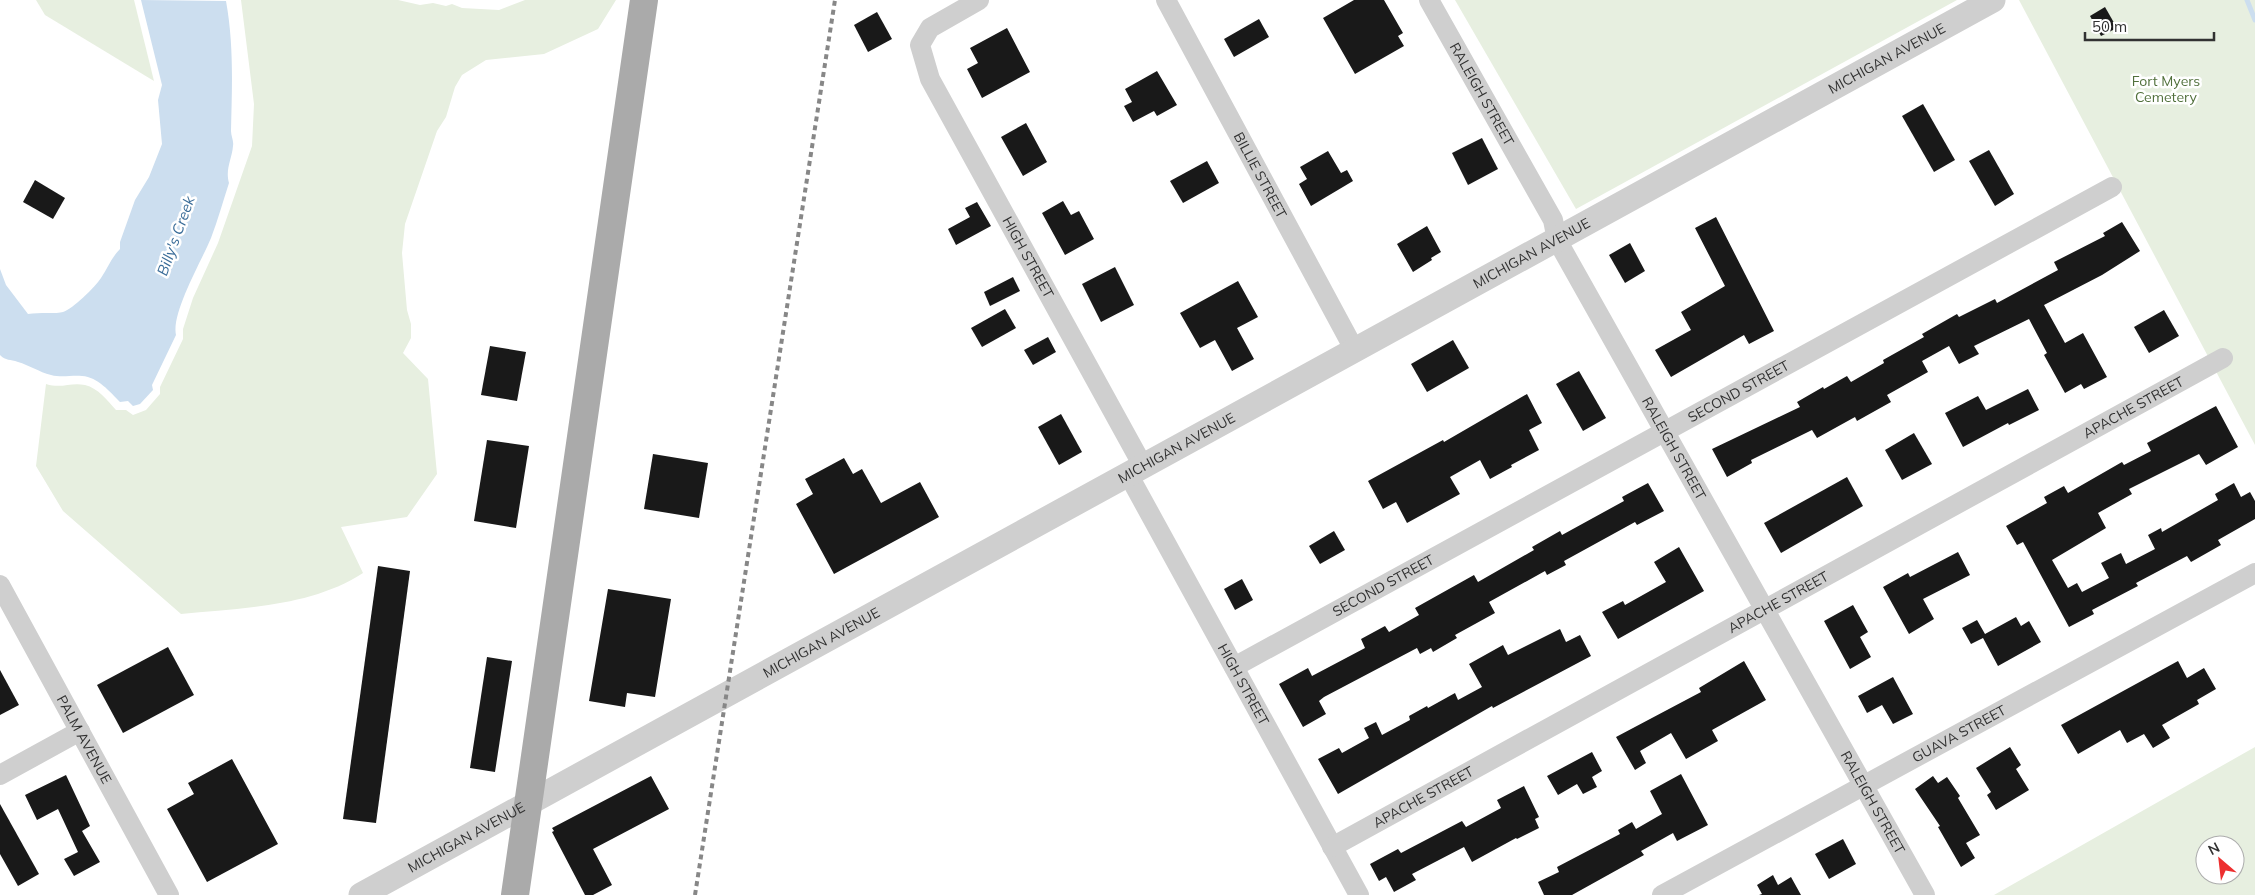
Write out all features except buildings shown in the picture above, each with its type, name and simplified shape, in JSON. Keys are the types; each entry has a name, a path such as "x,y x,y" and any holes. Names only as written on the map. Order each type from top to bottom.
{"main road":[{"path":"515,895 644,0"}],"street":[{"name":"HIGH STREET","path":"979,0 930,28 920,45 930,80 1136,470 1234,667 1358,895"},
{"name":"BILLIE STREET","path":"1166,0 1354,349"},
{"name":"RALEIGH STREET","path":"1429,0 1552,220 1558,240 1925,895"},
{"name":"MICHIGAN AVENUE","path":"361,895 1993,0"},
{"name":"SECOND STREET","path":"1234,667 2112,187"},
{"name":"APACHE STREET","path":"1332,847 2223,358"},
{"name":"GUAVA STREET","path":"1662,895 2255,573"},
{"name":"PALM AVENUE","path":"0,586 169,895"},
{"path":"0,775 80,731"}],"green space":[{"path":"36,0 134,0 154,81 45,15"},
{"path":"241,0 398,0 420,5 433,3 446,6 452,4 462,8 499,10 525,0 616,0 598,29 544,54 486,60 462,75 455,87 446,117 437,131 405,224 402,253 407,310 411,324 411,338 403,353 428,379 437,474 407,517 341,527 363,573 343,584 321,593 275,604 181,614 63,511 36,466 46,384 57,386 85,385 102,395 116,410 126,410 133,415 146,410 160,394 160,387 183,339 183,329 193,298 218,243 252,146 254,104"},
{"path":"1455,0 1957,0 1576,209"},
{"name":"Fort Myers Cemetery","path":"2019,0 2255,0 2255,445"},
{"path":"2255,747 2255,895 1994,895"}],"water":[{"name":"Billy's Creek","path":"141,0 226,1 231,50 231,131 233,144 228,169 229,183 211,238 188,286 178,314 176,335 152,385 153,390 140,404 133,406 128,401 120,402 103,386 88,377 51,375 22,363 6,359 0,355 0,269 6,285 28,314 60,313 72,307 94,287 120,249 120,242 135,200 149,177 162,144 158,100 162,85"}],"waterway":[{"path":"2247,0 2255,20"}],"railway":[{"path":"695,895 835,0"}]}
